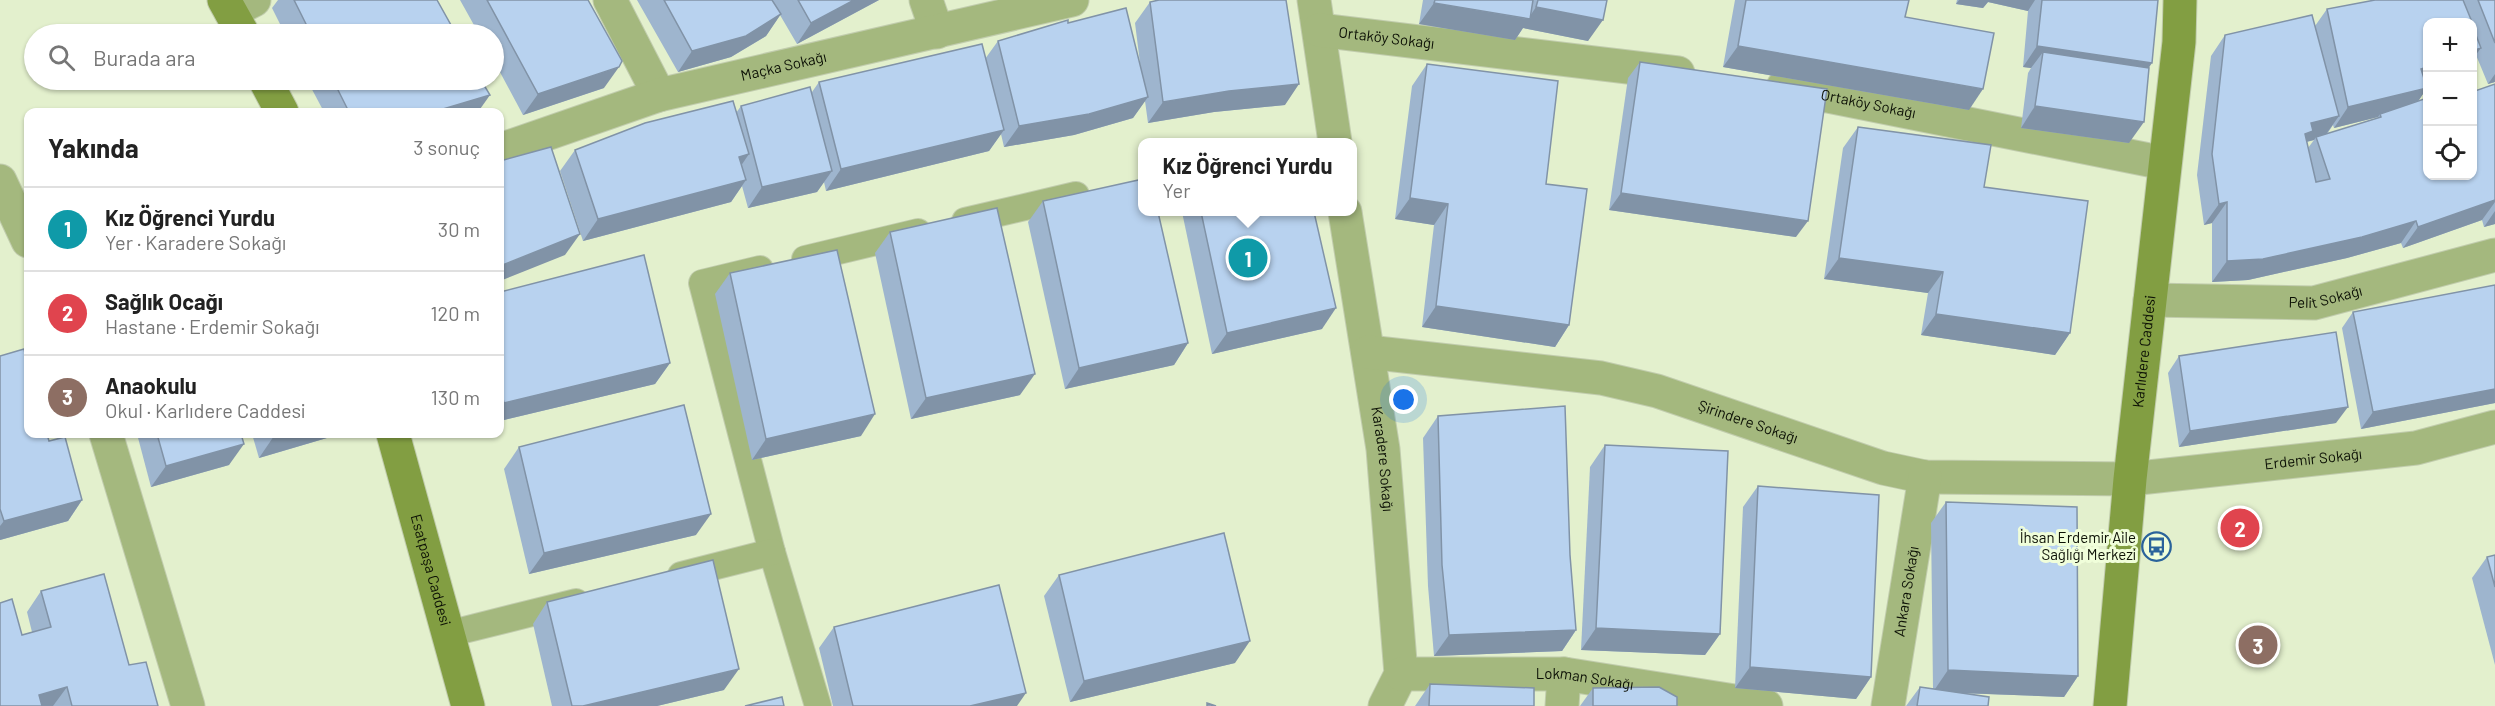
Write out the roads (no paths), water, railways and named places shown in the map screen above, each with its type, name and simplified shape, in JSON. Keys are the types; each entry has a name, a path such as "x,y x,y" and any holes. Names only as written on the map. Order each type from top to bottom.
{"street":[{"path":"610,0 659,95"},
{"path":"926,0 937,32"},
{"name":"Maçka Sokağı","path":"504,149 659,95 1072,0"},
{"name":"Karlıdere Caddesi","path":"2110,706 2130,479 2179,42 2180,0"},
{"path":"1317,15 1334,138"},
{"name":"Ortaköy Sokağı","path":"1317,15 1702,76"},
{"name":"Ortaköy Sokağı","path":"1749,82 2164,163"},
{"path":"270,90 280,108"},
{"path":"0,182 24,233"},
{"name":"Karadere Sokağı","path":"1346,216 1383,449 1401,674"},
{"name":"Pelit Sokağı","path":"2150,300 2314,303 2495,255"},
{"name":"Şirindere Sokağı","path":"1368,352 1601,378 1657,391 1883,468 1924,477 2130,479"},
{"name":"Erdemir Sokağı","path":"2130,479 2416,448 2495,427"},
{"path":"107,438 188,706"},
{"name":"Esatpaşa Caddesi","path":"394,438 468,706"},
{"name":"Ankara Sokağı","path":"1888,706 1924,477"},
{"path":"1385,706 1401,674"},
{"name":"Lokman Sokağı","path":"1401,674 1766,706"}],"lane":[{"path":"818,706 772,552 702,283 1094,191"},
{"path":"656,581 772,552"},
{"path":"448,634 598,596"}],"place":[{"name":"Kız Öğrenci Yurdu","path":"1248,258"},
{"name":"Sağlık Ocağı","path":"2240,528"},
{"name":"İhsan Erdemir Aile Sağlığı Merkezi","path":"2157,547"},
{"name":"Anaokulu","path":"2258,645"}]}
